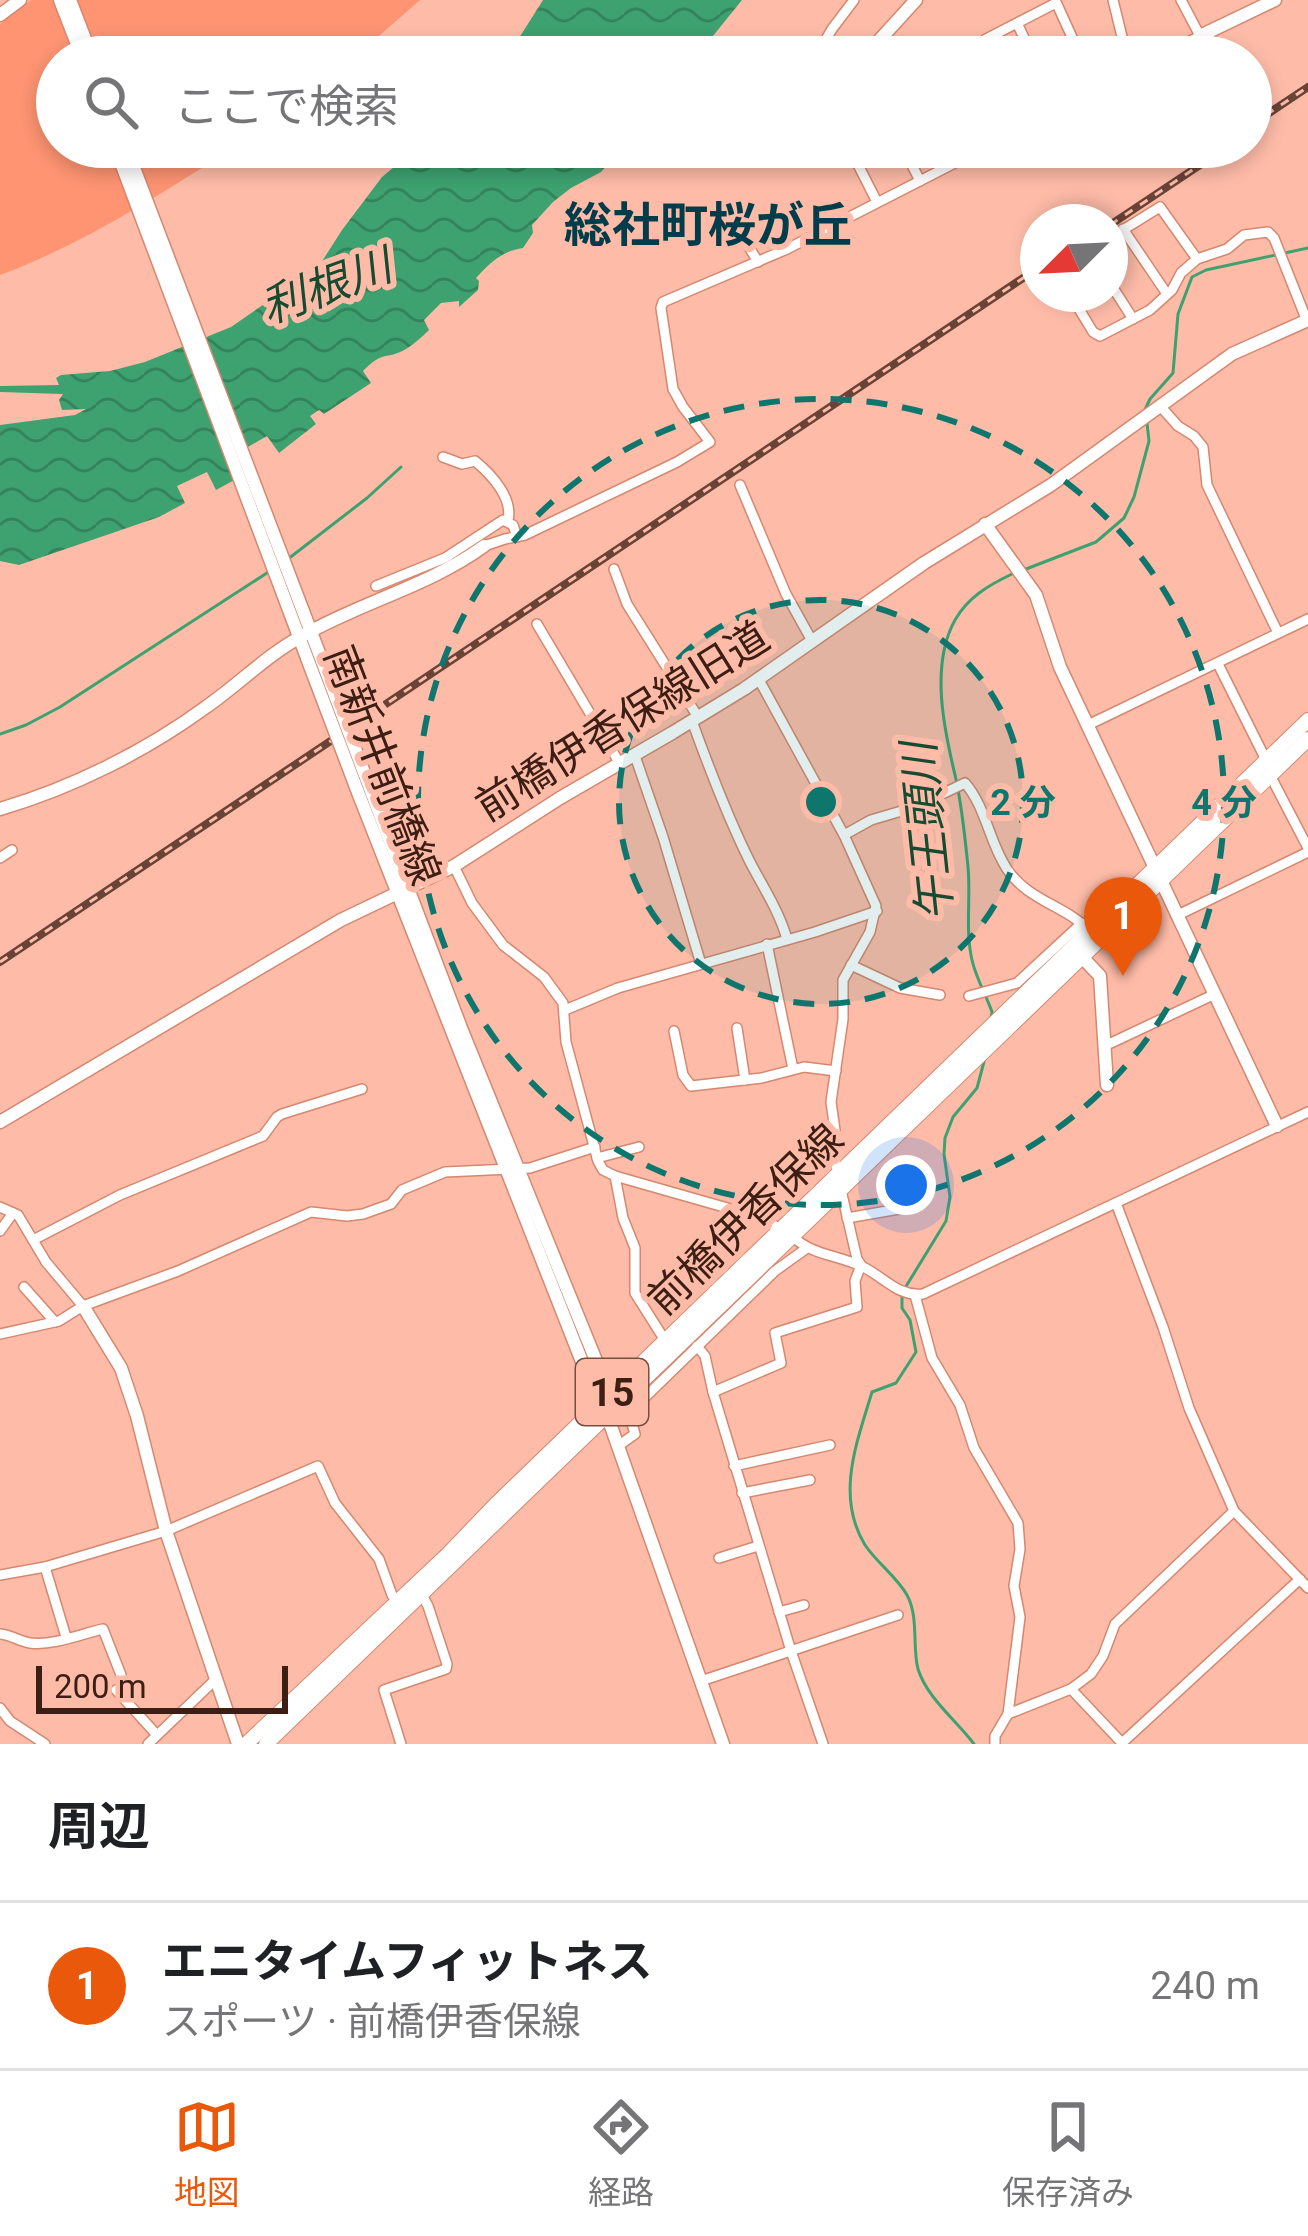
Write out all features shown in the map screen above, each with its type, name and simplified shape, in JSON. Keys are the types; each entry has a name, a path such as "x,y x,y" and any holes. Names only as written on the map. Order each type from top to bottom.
{"main road":[{"name":"15","path":"1002,1025 1082,957 1159,874 1269,768 1308,720"},
{"name":"15","path":"1269,768 1308,739"},
{"name":"15","path":"1002,1025 1086,927 1159,874"},
{"name":"前橋伊香保線","path":"840,1183 978,1041 1002,1025"},
{"name":"前橋伊香保線","path":"242,1744 972,1062 1002,1025"},
{"name":"前橋伊香保線","path":"266,1744 305,1711 666,1342 788,1233"}],"street":[{"path":"0,15 20,0"},
{"path":"60,0 74,36"},
{"path":"70,0 84,36"},
{"path":"828,36 854,0"},
{"path":"883,36 916,0"},
{"path":"1113,0 1122,36"},
{"path":"1181,0 1200,36 1275,0"},
{"path":"992,36 1055,2 1071,36"},
{"path":"1017,23 1023,36"},
{"name":"南新井前橋線","path":"124,168 298,615"},
{"name":"南新井前橋線","path":"134,168 402,890 512,1168 601,1373 605,1408 723,1744"},
{"path":"860,168 877,202"},
{"path":"914,168 920,181"},
{"path":"0,809 119,760 204,709 305,634 432,578 484,546 518,537 677,462 710,442 671,383 662,304 758,262 945,168"},
{"path":"1128,226 1162,208 1197,259"},
{"path":"730,215 758,262"},
{"path":"1081,312 1096,336 1146,313 1197,259 1259,232 1270,233 1307,321"},
{"path":"1128,235 1167,294"},
{"path":"1128,311 1133,319"},
{"name":"前橋伊香保線旧道","path":"0,1122 340,920 454,866 635,756 1051,485 1232,354 1307,321"},
{"path":"1161,407 1203,447 1207,485 1278,633"},
{"path":"443,457 462,464 476,460 487,470 509,505 508,520 518,537"},
{"path":"740,484 786,594 811,639"},
{"path":"376,586 446,558 492,525 508,520"},
{"path":"986,524 1039,604 1056,656 1277,1126"},
{"path":"614,569 627,604 695,719 719,793 787,939"},
{"path":"1088,725 1308,619"},
{"path":"537,624 620,764"},
{"path":"1178,915 1308,850 1218,664"},
{"path":"758,678 844,835 877,911 843,980 831,1107 833,1153 860,1265"},
{"path":"635,756 701,964"},
{"path":"844,835 967,784 1007,870 1034,896 1086,927 1017,982 975,995"},
{"path":"0,858 12,850"},
{"path":"454,866 487,925 503,945 551,984 565,1010 566,1042 603,1170 752,1215 807,1248 860,1265 913,1295 949,1283 1308,1112"},
{"path":"565,1010 618,988 877,911"},
{"path":"767,944 793,1069"},
{"path":"1082,957 1100,976 1107,1085"},
{"path":"851,964 900,988 940,995"},
{"path":"1104,1044 1215,994"},
{"path":"737,1028 745,1080"},
{"path":"674,1031 688,1085 776,1076 814,1066 836,1071"},
{"path":"33,1240 120,1195 263,1136 277,1117 362,1089"},
{"path":"0,1334 55,1322 82,1306 178,1271 294,1218 311,1213 363,1214 391,1204 402,1190 445,1172 530,1168 639,1147"},
{"path":"614,1176 622,1218 635,1248 635,1293 666,1342"},
{"path":"1071,1689 1123,1743 1304,1584 1234,1511 1190,1408 1116,1203"},
{"path":"0,1207 18,1215 121,1369 166,1531 242,1744"},
{"path":"847,1218 898,1209"},
{"path":"0,1231 14,1213"},
{"path":"618,1446 634,1434 630,1417 635,1407 775,1271 807,1248"},
{"path":"713,1392 781,1364 775,1333 856,1306 860,1265"},
{"path":"24,1287 55,1322"},
{"path":"913,1295 932,1358 960,1405 974,1448 1018,1523 1020,1549 1014,1586 1020,1617 1008,1714 994,1736 995,1744"},
{"path":"698,1346 706,1356 742,1493 823,1744"},
{"path":"734,1466 830,1445"},
{"path":"0,1575 45,1567 166,1531 317,1466 335,1503 379,1559 398,1602"},
{"path":"742,1493 810,1480"},
{"path":"1008,1714 1071,1689 1091,1674 1115,1624 1234,1511"},
{"path":"719,1558 758,1546"},
{"path":"45,1567 66,1636"},
{"path":"401,1744 384,1690 446,1669 447,1664 421,1593"},
{"path":"778,1612 804,1604"},
{"path":"701,1682 898,1615"},
{"path":"0,1634 28,1643 52,1642 103,1629 121,1676"},
{"path":"155,1738 216,1679"},
{"path":"116,1690 155,1738 170,1744"},
{"path":"0,1708 45,1744"}],"shaded area":[{"path":"31,0 420,0 379,36 36,36 36,168 201,168 91,234 0,275 0,24"}],"water":[{"path":"543,0 742,0 713,36 520,36"},
{"name":"利根川","path":"393,168 604,168 553,202 532,225 533,233 523,248 487,267 476,278 478,290 459,307 459,301 441,303 424,320 429,330 424,335 406,349 370,364 363,371 371,383 324,414 319,410 310,416 316,424 279,453 267,436 241,451 251,471 216,490 207,472 177,486 185,503 159,517 19,565 0,561 0,425 75,415 86,409 62,410 59,400 63,394 0,392 0,386 59,385 56,378 61,375 145,362 231,327 319,266"}],"waterway":[{"name":"午王頭川","path":"1143,414 1173,373 1178,314 1192,277 1308,248"},
{"name":"午王頭川","path":"1026,569 1096,542 1124,518 1149,441 1147,423"},
{"path":"288,559 401,467"},
{"path":"0,734 60,707 270,571"},
{"name":"午王頭川","path":"991,1019 970,949 966,844 941,677 947,638 960,612 980,592 1012,574"},
{"name":"午王頭川","path":"905,1288 946,1221 950,1197 945,1138 953,1117 977,1088 985,1058"},
{"name":"午王頭川","path":"902,1297 916,1352 896,1383 872,1392 852,1469 851,1507 865,1545 911,1604 922,1680 974,1744"}],"railway":[{"path":"1272,111 1308,87"},
{"path":"1128,213 1196,168"},
{"path":"0,962 1020,280"}],"place":[{"name":"エニタイムフィットネス","path":"1123,976"}],"district":[{"name":"総社町桜が丘","path":"708,225"}]}
